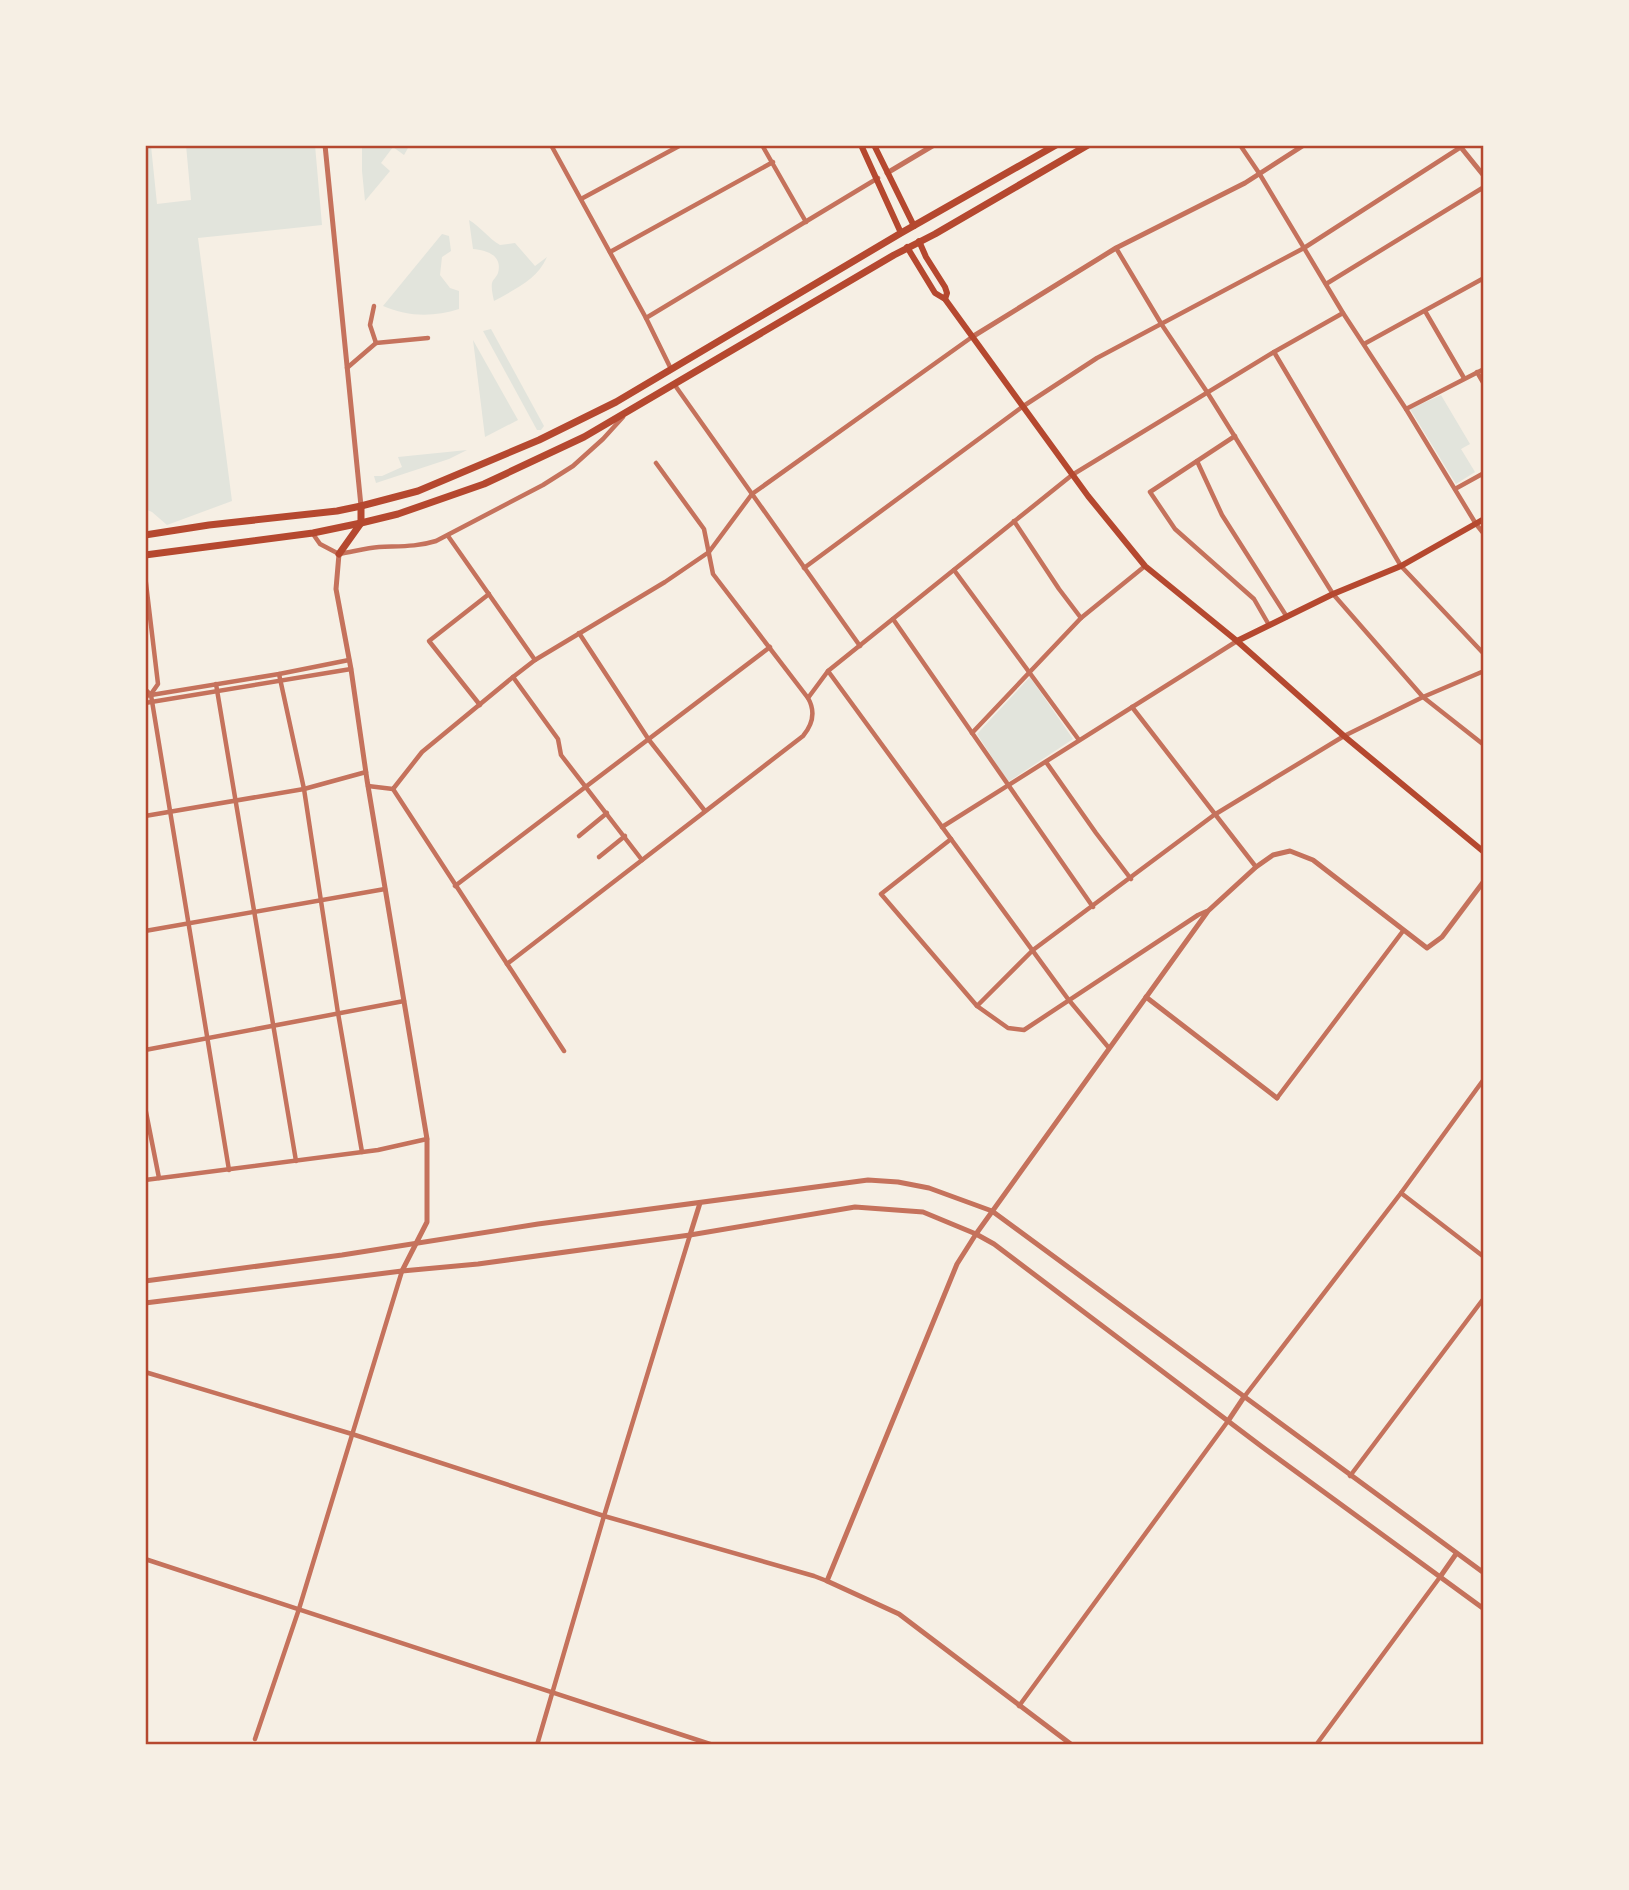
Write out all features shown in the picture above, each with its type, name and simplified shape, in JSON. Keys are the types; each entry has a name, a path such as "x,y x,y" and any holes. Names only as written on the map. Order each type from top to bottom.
{"highway":[{"path":"145,535 361,506 418,491 539,440 616,402 901,233 1056,145"},
{"path":"145,555 313,533 361,523 398,514 484,484 584,437 907,247 935,234 1088,145"},
{"path":"914,226 919,241"},
{"path":"901,233 907,247"},
{"path":"339,554 361,523 361,506"}],"main road":[{"path":"861,145 901,233"},
{"path":"874,145 914,226"},
{"path":"878,178 887,173"},
{"path":"919,241 945,287 945,299"},
{"path":"907,247 935,293 945,299 1072,475 1145,566 1237,641 1344,737 1484,852"},
{"path":"1237,641 1333,594 1401,566 1484,519"}],"street":[{"path":"325,145 361,506"},
{"path":"551,145 646,318 671,370"},
{"path":"581,200 681,145"},
{"path":"762,145 806,222"},
{"path":"887,173 934,145"},
{"path":"1240,145 1484,534"},
{"path":"393,789 422,752 513,677 535,660 665,582 709,552 752,494 972,337 1116,248 1245,183 1304,145"},
{"path":"804,568 1022,407 1097,358 1304,248 1460,146 1484,176"},
{"path":"610,253 773,162"},
{"path":"1475,165 1484,162"},
{"path":"646,318 878,178"},
{"path":"1326,284 1484,187"},
{"path":"1116,248 1161,325 1207,392 1333,594 1423,697 1484,745"},
{"path":"1364,344 1484,278"},
{"path":"374,306 370,325 376,344"},
{"path":"1425,311 1464,378"},
{"path":"808,698 828,671 1072,475 1343,313"},
{"path":"347,368 376,344 428,338"},
{"path":"1274,352 1401,566 1484,654"},
{"path":"1406,409 1484,369"},
{"path":"1477,372 1484,384"},
{"path":"674,384 860,646"},
{"path":"313,533 320,544 339,554 368,548 423,545 448,536 573,466 603,439 627,412"},
{"path":"1235,436 1150,492 1175,529 1254,598 1269,625"},
{"path":"1197,461 1222,515 1287,617"},
{"path":"507,964 803,736 813,719 813,708 808,698 713,574 704,529 656,464"},
{"path":"1455,489 1484,472"},
{"path":"1014,521 1081,618"},
{"path":"448,536 535,660"},
{"path":"255,1739 299,1609 402,1271 427,1222 427,1139 336,589 339,554"},
{"path":"972,733 1081,618 1145,566"},
{"path":"954,570 1079,740"},
{"path":"145,575 158,684 148,695"},
{"path":"480,705 429,641 489,594"},
{"path":"893,619 1093,907"},
{"path":"579,634 649,740 705,811"},
{"path":"942,827 1237,641"},
{"path":"455,886 770,647"},
{"path":"148,695 349,660"},
{"path":"148,703 351,669"},
{"path":"978,1006 1033,950 1214,815 1344,737 1484,670"},
{"path":"828,671 1068,999 1109,1048"},
{"path":"279,674 304,789 362,1152"},
{"path":"513,677 558,739 561,755 642,860"},
{"path":"216,684 296,1161"},
{"path":"145,689 169,812 229,1170"},
{"path":"1132,707 1256,867"},
{"path":"1046,761 1131,878"},
{"path":"145,816 304,789 366,772"},
{"path":"368,786 393,789"},
{"path":"393,789 565,1051"},
{"path":"579,836 607,813"},
{"path":"599,857 625,836"},
{"path":"951,839 881,894 978,1006 1008,1028 1024,1030 1068,999 1208,911"},
{"path":"827,1581 957,1264 992,1210 1208,911 1256,867 1273,855 1290,851 1313,860 1427,948 1442,937 1484,881"},
{"path":"145,931 385,889"},
{"path":"1146,997 1277,1098 1403,931"},
{"path":"145,1050 404,1001"},
{"path":"1019,1706 1244,1397 1401,1193 1484,1079"},
{"path":"145,1107 159,1178"},
{"path":"145,1180 362,1152 427,1139"},
{"path":"145,1281 868,1180 929,1188 992,1210 1456,1555 1484,1573"},
{"path":"1401,1193 1484,1257"},
{"path":"537,1745 700,1203"},
{"path":"145,1303 478,1264 691,1235 856,1207 923,1212 976,1234 1034,1273 1228,1421 1484,1609"},
{"path":"1350,1476 1484,1298"},
{"path":"145,1372 352,1434 604,1516 827,1581 900,1614 1072,1745"},
{"path":"1316,1745 1456,1555"},
{"path":"145,1559 713,1745"}],"shaded area":[{"path":"186,145 315,145 322,225 198,238 232,501 167,525 145,509 145,146 151,146 157,204 191,200"},
{"path":"362,145 404,145 408,148 404,155 393,147 381,163 390,171 365,201 362,171"},
{"path":"469,220 500,245 515,243 535,266 547,257 543,265 525,283 494,301 492,282 498,273 498,262 488,252 473,249"},
{"path":"442,234 449,236 451,251 442,257 440,275 450,288 459,291 459,309 421,315 383,306"},
{"path":"491,329 544,426 541,430 537,430 483,331"},
{"path":"473,340 518,420 485,437"},
{"path":"1441,395 1470,444 1461,449 1475,472 1456,484 1410,409"},
{"path":"467,450 449,459 376,483 374,476 382,476 402,467 398,457"},
{"path":"1030,677 1073,739 1008,782 977,734"}]}
